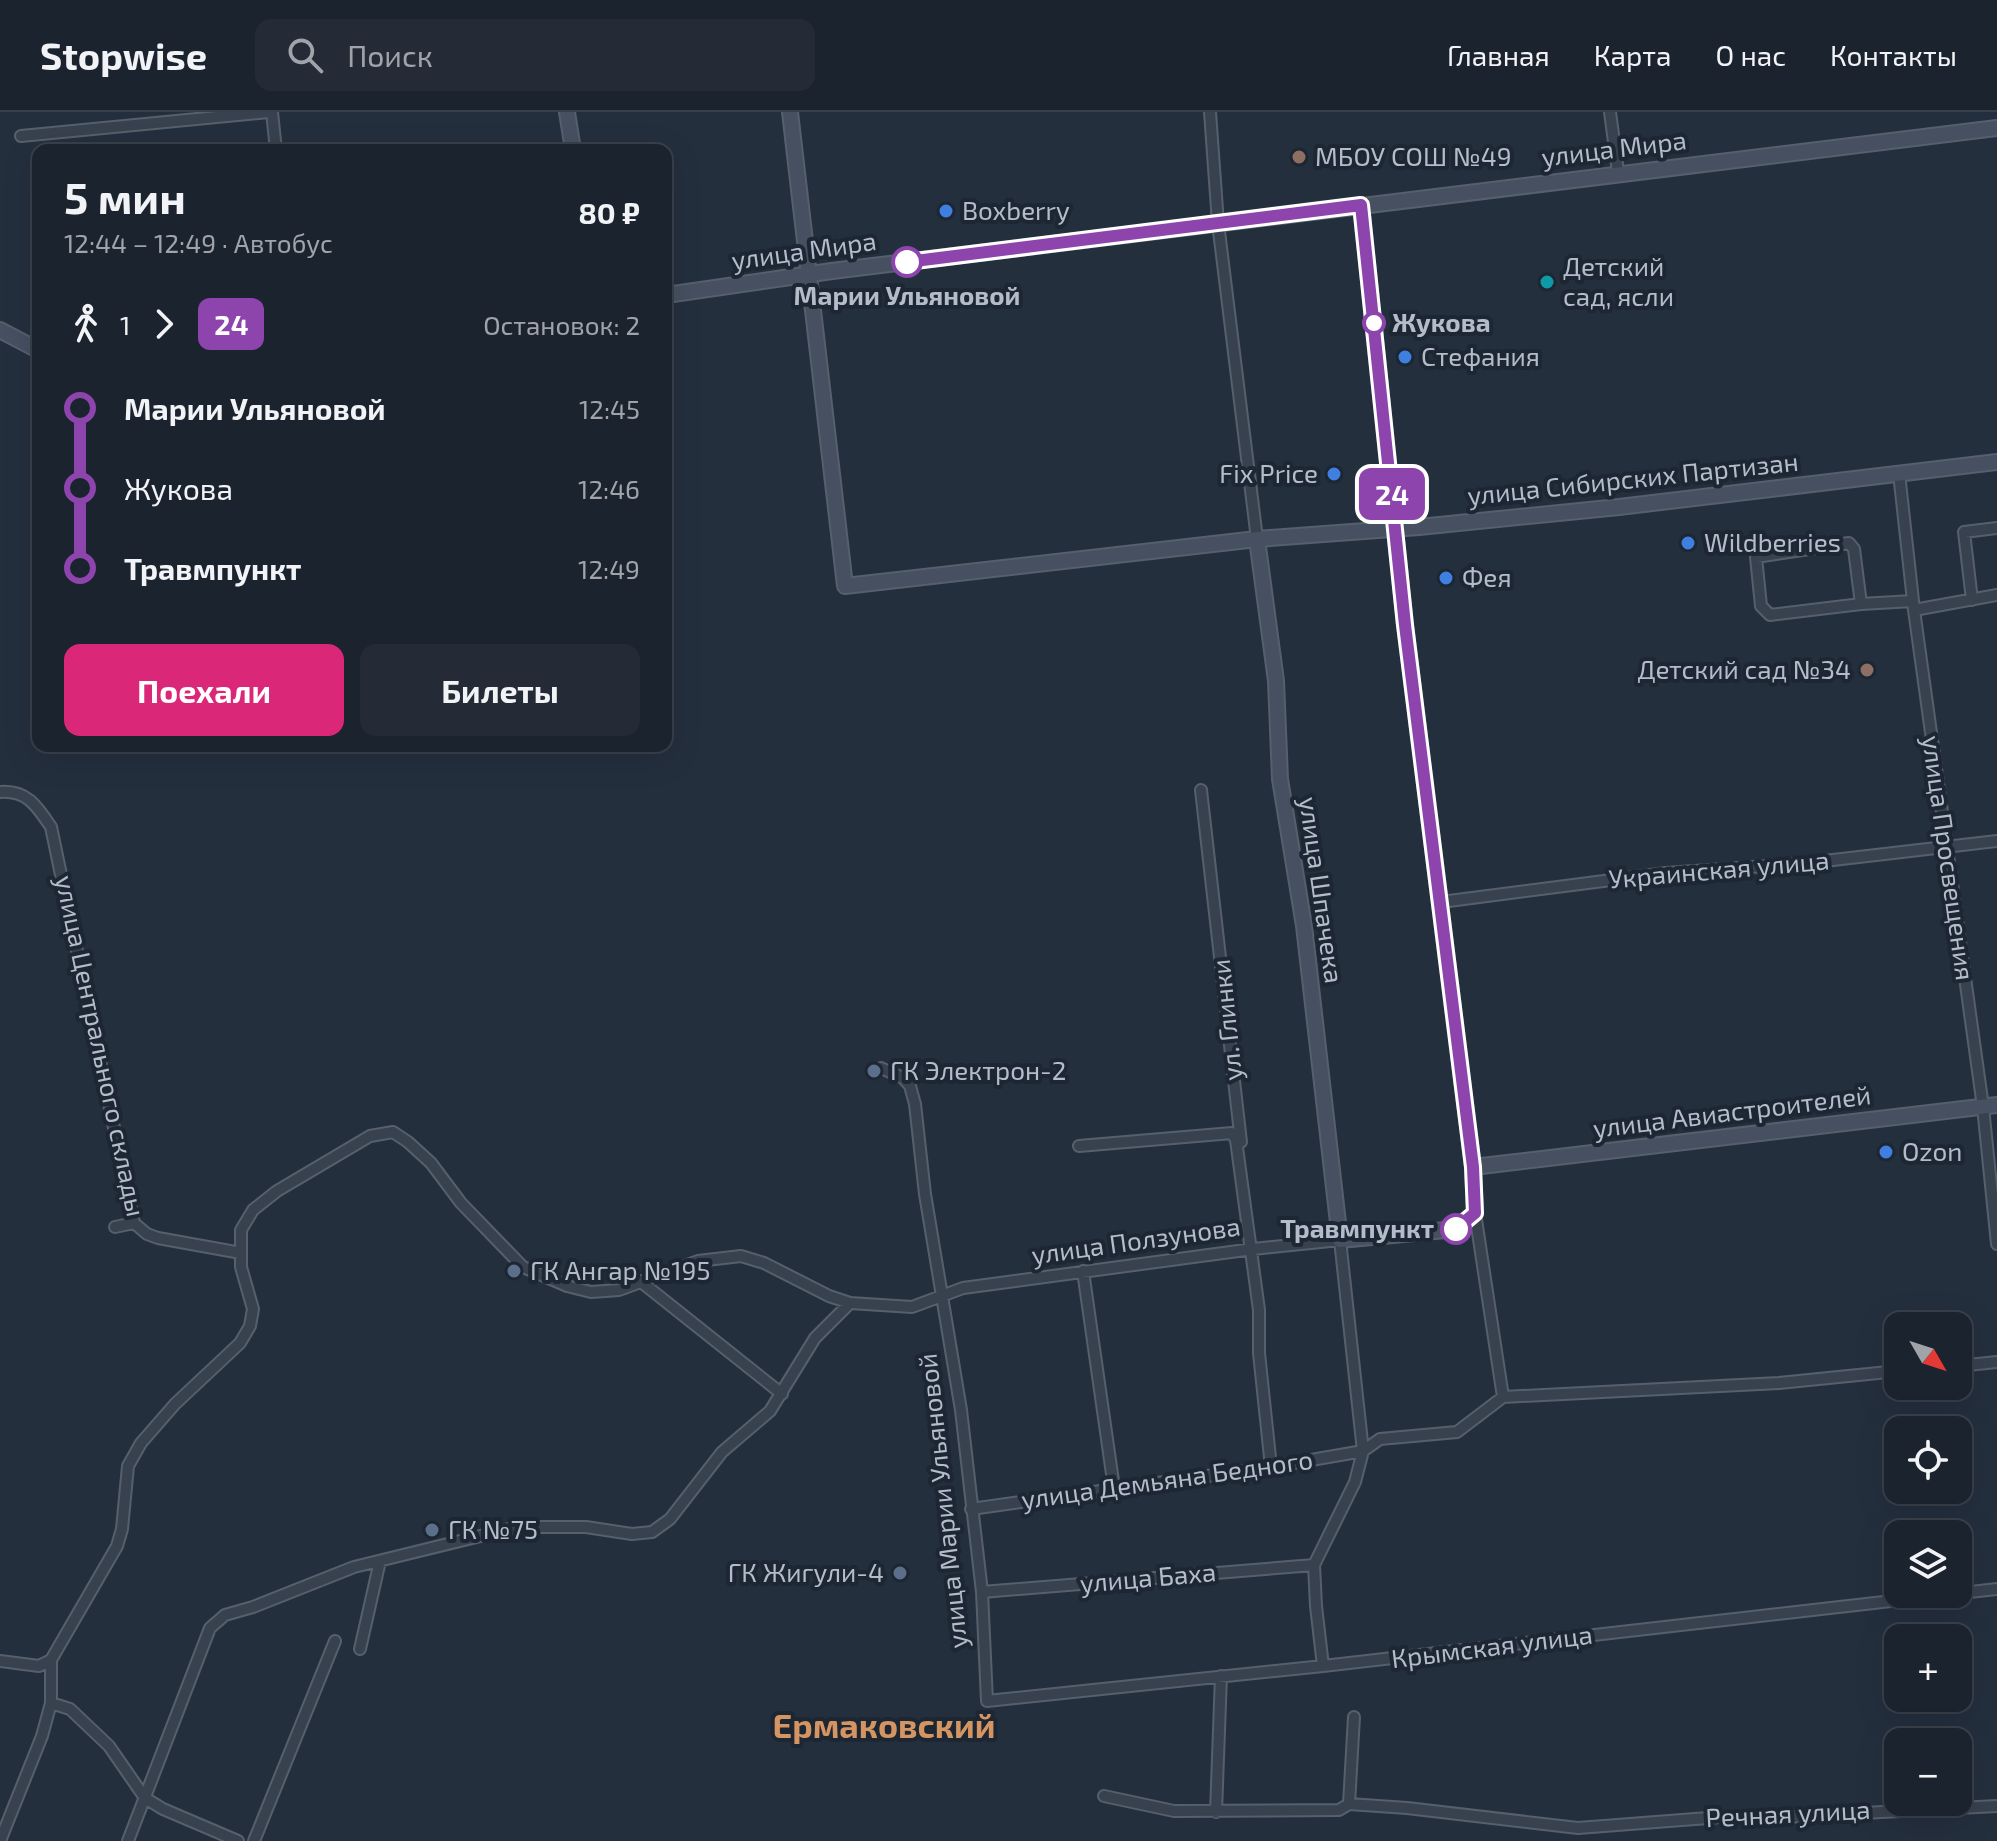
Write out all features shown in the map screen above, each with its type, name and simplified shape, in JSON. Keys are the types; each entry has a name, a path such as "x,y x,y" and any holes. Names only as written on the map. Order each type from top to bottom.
{"street":[{"path":"21,136 270,112 275,144"},
{"path":"567,112 572,144"},
{"path":"790,112 810,274"},
{"name":"улица Шпачека","path":"1210,112 1218,223 1276,681 1280,779 1304,926 1363,1451 1355,1482 1314,1565 1323,1666"},
{"path":"1610,112 1618,172"},
{"name":"улица Мира","path":"672,294 1618,172 1997,128"},
{"path":"1361,205 1395,528 1473,1167 1475,1213 1503,1397 1779,1383 1884,1372"},
{"name":"улица Сибирских Партизан","path":"810,274 845,586 1257,539 1619,507 1997,462"},
{"path":"0,330 32,347"},
{"name":"улица Просвещения","path":"1899,473 1947,847 1990,1106 1997,1244"},
{"path":"1972,600 1964,532 1997,528"},
{"path":"1861,604 1854,549 1849,543 1756,557 1761,606 1770,615 1861,604 1914,606 1997,595"},
{"name":"ул. Глинки","path":"1201,790 1253,1249"},
{"name":"улица Центрального склады","path":"0,792 13,791 27,797 51,827 134,1223 139,1229 158,1238 241,1253"},
{"name":"Украинская улица","path":"1441,902 1666,873 1807,863 1997,841"},
{"name":"улица Марии Ульяновой","path":"881,1068 903,1078 910,1086 915,1104 925,1194 958,1387 982,1592 987,1701"},
{"name":"улица Авиастроителей","path":"1473,1167 1990,1106"},
{"name":"улица Ползунова","path":"241,1253 241,1230 253,1210 277,1191 370,1136 393,1132 431,1163 461,1203 523,1267 567,1286 591,1292 619,1290 698,1261 741,1256 764,1263 829,1296 850,1303 912,1307 963,1288 1253,1249 1456,1229 1475,1213"},
{"path":"1079,1146 1232,1133 1236,1140 1253,1249 1259,1310 1259,1353 1271,1467"},
{"path":"115,1227 134,1223"},
{"path":"0,1841 42,1736 51,1703 51,1660 117,1546 122,1529 128,1466 141,1443 175,1404 240,1343 250,1326 253,1309 241,1267 241,1253"},
{"path":"1083,1271 1114,1488"},
{"path":"640,1281 782,1394"},
{"path":"128,1841 210,1628 225,1615 354,1567 517,1527 586,1527 632,1534 652,1532 678,1510 722,1452 770,1411 815,1338 850,1303"},
{"path":"1972,1365 1997,1362"},
{"name":"улица Демьяна Бедного","path":"971,1509 1271,1467 1363,1451 1380,1439 1457,1432 1503,1397"},
{"path":"360,1649 380,1561"},
{"name":"улица Баха","path":"982,1592 1314,1565"},
{"name":"Крымская улица","path":"987,1701 1997,1589"},
{"path":"254,1841 335,1641"},
{"path":"0,1661 39,1666 51,1660"},
{"path":"1216,1812 1221,1676"},
{"path":"51,1703 70,1709 109,1746 145,1798 163,1809 238,1841"},
{"path":"1349,1804 1354,1717"},
{"name":"Речная улица","path":"1104,1796 1174,1811 1339,1810 1349,1804 1578,1828 1721,1817 1787,1817 1997,1806"}],"bus line":[{"name":"24","path":"907,262 1361,205 1405,625 1473,1167 1475,1213 1456,1229"}],"place":[{"name":"МБОУ СОШ №49","path":"1299,157"},
{"name":"Boxberry","path":"946,211"},
{"name":"Марии Ульяновой","path":"907,262"},
{"name":"Детский сад, ясли","path":"1547,282"},
{"name":"Жукова","path":"1374,323"},
{"name":"Стефания","path":"1405,357"},
{"name":"Fix Price","path":"1334,474"},
{"name":"Wildberries","path":"1688,543"},
{"name":"Фея","path":"1446,578"},
{"name":"Детский сад №34","path":"1867,670"},
{"name":"ГК Электрон-2","path":"874,1071"},
{"name":"Ozon","path":"1886,1152"},
{"name":"Травмпункт","path":"1456,1229"},
{"name":"ГК Ангар №195","path":"514,1271"},
{"name":"ГК №75","path":"432,1530"},
{"name":"ГК Жигули-4","path":"900,1573"}],"district":[{"name":"Ермаковский","path":"884,1726"}]}
